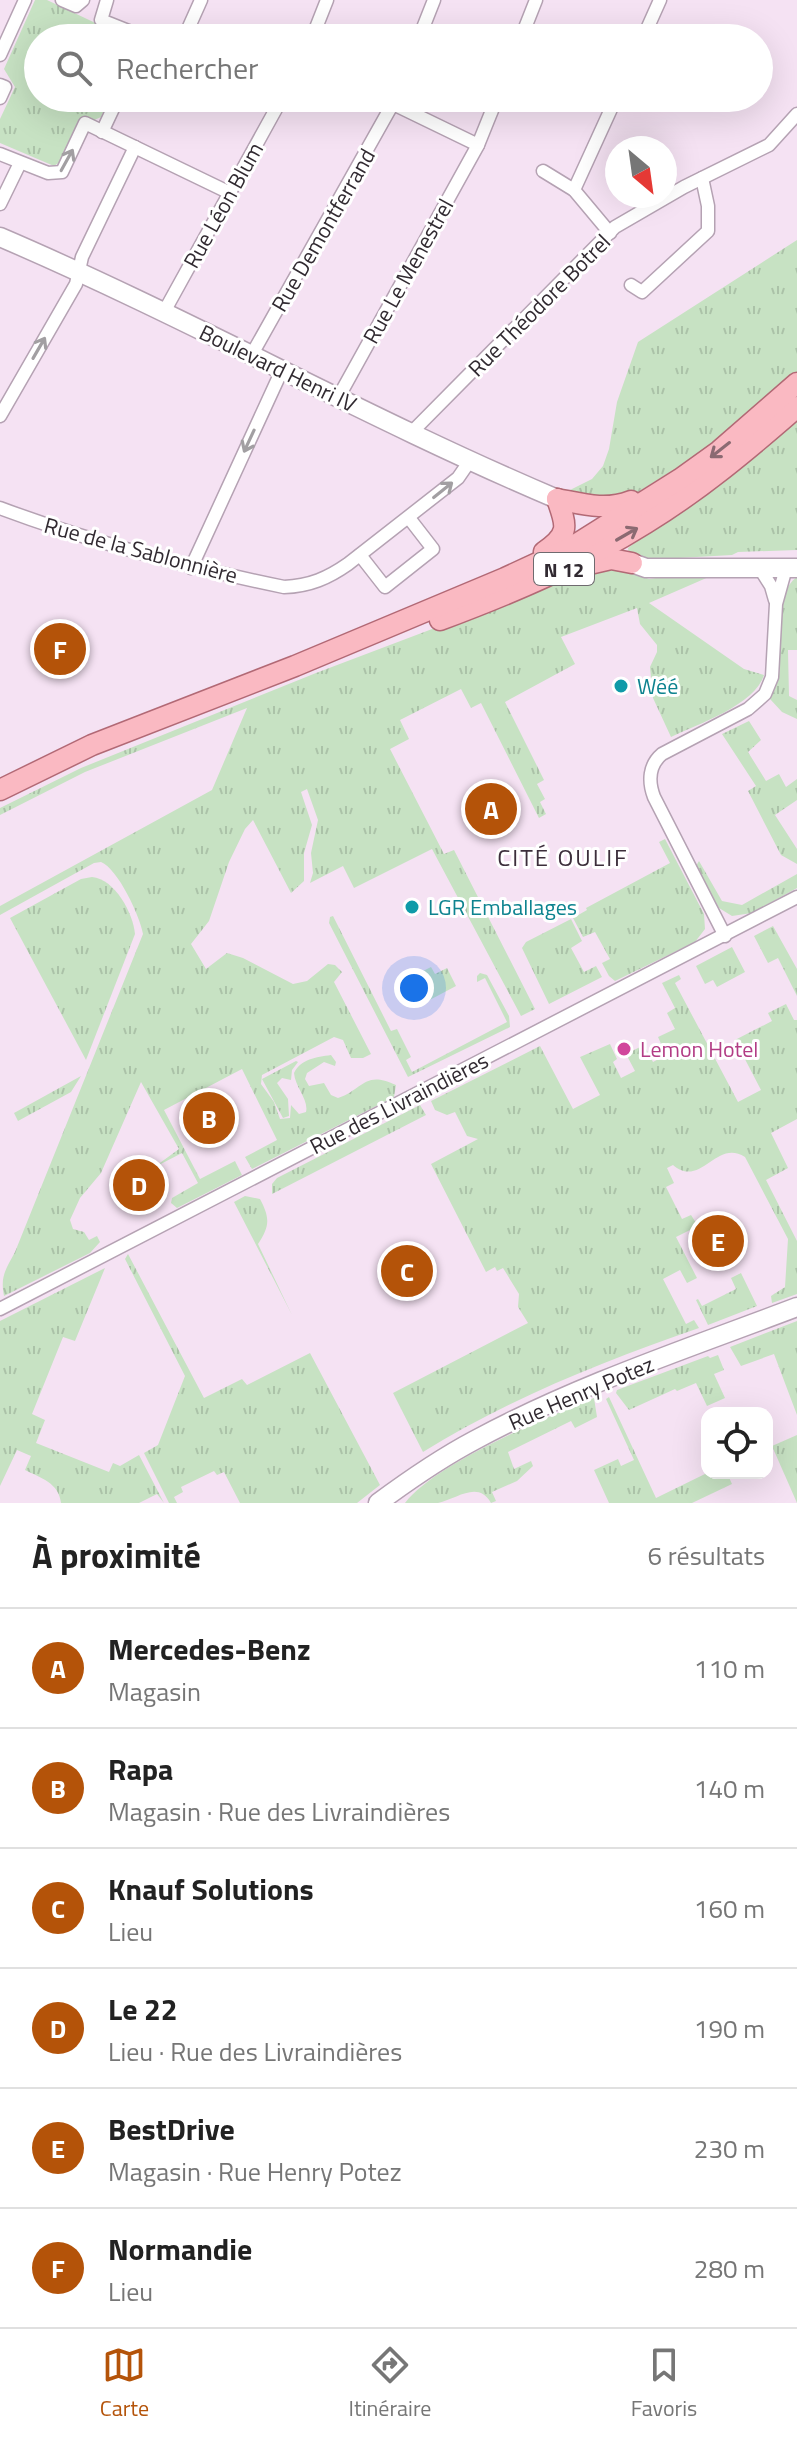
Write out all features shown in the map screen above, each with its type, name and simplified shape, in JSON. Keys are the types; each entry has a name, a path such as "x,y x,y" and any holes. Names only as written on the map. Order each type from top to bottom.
{"main road":[{"name":"N 12","path":"0,790 106,739 295,666 572,547 719,451 797,383"},
{"name":"N 12","path":"295,666 399,635 500,597 565,568 646,523 702,486 797,407"},
{"name":"N 12","path":"441,605 455,593 516,568 558,543 565,532 557,499 614,508 641,497 663,482 680,479"},
{"name":"N 12","path":"565,568 611,559 632,563"}],"street":[{"path":"0,55 25,0"},
{"path":"62,0 79,3"},
{"path":"107,0 101,20 111,24"},
{"path":"190,24 201,0"},
{"path":"318,24 327,0"},
{"path":"425,24 434,0"},
{"path":"527,24 536,0"},
{"path":"649,24 660,0"},
{"path":"0,85 5,87 0,98"},
{"path":"102,132 111,112"},
{"name":"Rue Léon Blum","path":"164,312 273,112"},
{"name":"Rue Demontferrand","path":"251,356 389,112"},
{"path":"416,112 478,145"},
{"name":"Rue Le Menestrel","path":"338,398 478,145 491,112"},
{"path":"574,190 610,112"},
{"name":"Rue Théodore Botrel","path":"411,433 610,233 638,213 769,145 792,130 797,114"},
{"path":"0,154 48,173 62,172 85,123 230,193"},
{"path":"0,416 76,284 82,257 135,147"},
{"path":"0,204 20,163"},
{"path":"543,171 574,190 610,233"},
{"path":"631,285 642,292 708,231 708,206 702,178"},
{"name":"Boulevard Henri IV","path":"0,237 164,312 469,462 557,499"},
{"path":"191,568 282,370"},
{"path":"409,518 433,549 385,587 360,555 458,478 469,462"},
{"name":"Rue de la Sablonnière","path":"0,508 77,536 191,568 284,587 313,583 332,575 360,555"},
{"path":"632,563 646,568 792,568 776,604"},
{"path":"725,936 653,794 650,775 655,761 662,754 753,706 765,694 772,677 776,604 771,586 759,567"},
{"path":"218,588 220,574"},
{"name":"Rue des Livraindières","path":"0,1309 797,897"},
{"name":"Rue Henry Potez","path":"383,1501 471,1441 537,1409 797,1307"}],"green space":[{"path":"35,0 47,0 98,24 24,24"},
{"path":"24,24 24,112 103,112 101,117 90,122 81,118 60,162 54,166 0,143 0,119 15,87 4,69"},
{"path":"797,240 797,376 718,442 627,499 570,496 570,490 592,479 603,466 617,402 638,342"},
{"path":"797,415 797,550 738,552 653,563 629,555 628,548"},
{"path":"612,563 649,579 682,574 711,576 649,603 744,669 764,675 759,686 738,704 671,737 653,698 650,667 657,645 640,624 637,608 561,637 575,664 505,702 544,780 537,784 545,799 540,802 546,814 539,818 481,703 471,708 461,689 400,720 409,739 390,749 444,854 454,850 535,1009 521,1016 432,849 354,888 343,866 310,883 313,873 311,853 318,820 307,789 301,792 312,825 304,853 304,881 291,893 253,820 245,829 229,862 209,921 191,944 206,969 227,953 293,984 307,981 328,964 335,965 342,972 334,982 371,1054 351,1058 343,1040 334,1037 262,1075 261,1084 274,1102 280,1119 290,1118 291,1105 299,1114 306,1112 306,1103 294,1073 305,1062 320,1057 331,1055 335,1066 324,1062 307,1073 305,1079 309,1086 324,1083 331,1095 338,1098 365,1082 377,1079 396,1085 394,1097 252,1169 245,1157 277,1140 242,1069 164,1110 200,1179 235,1161 242,1175 177,1208 171,1203 172,1198 198,1183 182,1153 153,1168 179,1149 141,1082 101,1173 80,1198 70,1220 73,1229 84,1232 89,1240 97,1236 100,1242 90,1253 4,1296 5,1273 143,934 127,894 108,866 101,862 0,915 0,906 212,790 247,708 85,772 0,815 0,808 81,768 316,673"},
{"path":"797,577 797,650 788,650 789,696 797,700 797,719 782,712 770,699 779,675 781,608 789,585"},
{"path":"749,721 761,740 748,752 766,781 779,774 786,787 797,779 797,800 775,815 797,849 797,864 781,855 748,791 756,786 722,734"},
{"path":"665,839 704,914 705,929 695,942 615,981 602,963 610,959 595,932 583,937 573,918 670,863 659,842"},
{"path":"699,861 722,901 742,905 797,874 797,888 752,913 732,916 719,908 696,866"},
{"path":"92,877 115,890 131,917 135,934 86,1060 10,918 81,879"},
{"path":"333,916 391,1031 397,1029 411,1057 406,1060 412,1072 507,1022 485,978 477,982 480,973 487,975 509,1016 510,1027 408,1077 329,923"},
{"path":"571,919 582,941 571,948 584,972 596,966 602,977 549,1004 522,948 526,942"},
{"path":"773,926 797,969 797,996 778,958 768,963 754,936"},
{"path":"732,947 745,972 717,987 713,980 705,984 696,966"},
{"path":"431,967 435,974 447,968 456,986 424,1003 418,1000 407,979"},
{"path":"679,975 681,979 675,983 738,1102 761,1090 735,1040 772,1021 768,1013 786,1004 794,1020 797,1020 797,1119 771,1133 788,1168 766,1180 797,1241 797,1294 772,1303 771,1296 785,1287 788,1239 745,1157 735,1153 725,1154 692,1171 683,1171 673,1165 667,1168 674,1183 666,1187 682,1219 691,1215 698,1226 676,1237 697,1278 687,1283 680,1270 663,1279 686,1324 694,1320 699,1328 557,1382 423,1452 393,1393 528,1323 518,1307 519,1294 503,1268 497,1271 495,1267 486,1272 431,1164 478,1139 467,1136 455,1112 447,1115 435,1110 431,1101 540,1046 573,1109 600,1095 580,1057 610,1044 617,1059 613,1062 621,1078 635,1071 626,1054 644,1045 653,1062 666,1055 658,1037 675,1029 667,1013 675,1008 662,983"},
{"path":"296,1061 291,1080 282,1078 277,1083 288,1099 289,1116 283,1118 262,1079"},
{"path":"81,1076 71,1092 18,1121 14,1113"},
{"path":"420,1105 426,1115 272,1194 272,1184 277,1178"},
{"path":"245,1196 260,1199 263,1206 267,1222 258,1244 292,1315 234,1202"},
{"path":"128,1254 204,1398 242,1379 247,1385 310,1353 380,1485 357,1503 240,1503 224,1472 217,1475 214,1471 181,1487 183,1492 174,1497 177,1503 169,1503 144,1453 158,1445 185,1376 125,1259"},
{"path":"105,1268 75,1341 63,1337 32,1414 45,1420 36,1443 109,1472 113,1463 120,1466 139,1455 164,1503 157,1494 139,1503 61,1503 53,1486 25,1470 31,1456 17,1450 0,1486 0,1321"},
{"path":"741,1273 757,1306 708,1325 696,1300 702,1306 736,1289 731,1278"},
{"path":"797,1321 797,1415 774,1354 741,1366 730,1347"},
{"path":"718,1355 724,1370 714,1374 725,1398 707,1406 696,1383 629,1410 616,1393 617,1390 708,1356"},
{"path":"609,1397 656,1498 701,1476 701,1479 730,1479 732,1484 692,1503 609,1503 594,1470 618,1459 621,1466 634,1460 606,1399"},
{"path":"594,1398 597,1417 575,1428 571,1421 508,1452 514,1469 531,1461 533,1466 517,1481 492,1492 496,1501 491,1503 486,1496 474,1492 438,1503 405,1503 420,1488 466,1457 521,1429"},
{"path":"797,1435 797,1503 773,1448"}],"place":[{"name":"Normandie","path":"60,649"},
{"name":"Wéé","path":"621,686"},
{"name":"Mercedes-Benz","path":"491,809"},
{"name":"LGR Emballages","path":"412,907"},
{"name":"Lemon Hotel","path":"624,1049"},
{"name":"Rapa","path":"209,1118"},
{"name":"Le 22","path":"139,1185"},
{"name":"BestDrive","path":"718,1241"},
{"name":"Knauf Solutions","path":"407,1271"}],"district":[{"name":"CITÉ OULIF","path":"563,857"}]}
